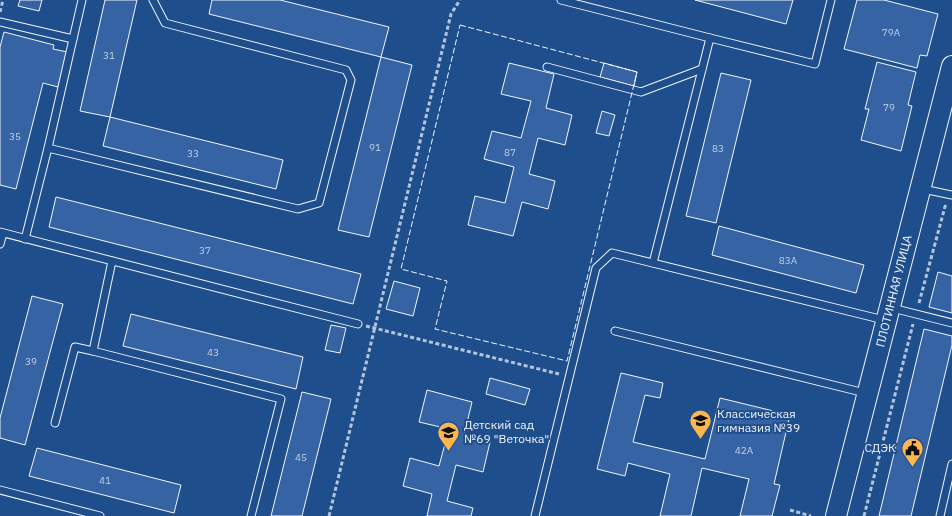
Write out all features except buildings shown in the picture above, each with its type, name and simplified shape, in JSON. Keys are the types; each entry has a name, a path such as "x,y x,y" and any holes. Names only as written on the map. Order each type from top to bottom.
{"street":[{"name":"ПЛОТИННАЯ УЛИЦА","path":"836,516 952,66"}],"lane":[{"path":"26,239 82,0"},
{"path":"48,148 298,209 319,203 351,80 346,70 166,23 153,0"},
{"path":"561,0 815,64 831,0"},
{"path":"0,22 73,39"},
{"path":"653,263 710,38"},
{"path":"547,67 641,92 702,69"},
{"path":"920,188 950,194"},
{"path":"0,244 1,233 358,324"},
{"path":"535,516 596,268 612,254 888,314 916,314 952,323"},
{"path":"94,351 112,261"},
{"path":"615,331 868,394"},
{"path":"56,423 74,347 281,399 251,516"},
{"path":"940,516 952,464"},
{"path":"0,490 100,516"}],"path":[{"path":"0,12 3,0"},
{"path":"329,516 451,14 460,0"},
{"path":"864,516 916,314 950,194"},
{"path":"358,324 569,377"},
{"path":"790,510 811,516"}],"fence":[{"path":"460,25 637,72 567,361 435,329 447,281 401,269 460,25"}],"place":[{"name":"Классическая гимназия №39","path":"701,440"},
{"name":"Детский сад №69 \"Веточка\"","path":"448,451"},
{"name":"СДЭК","path":"912,467"}]}
